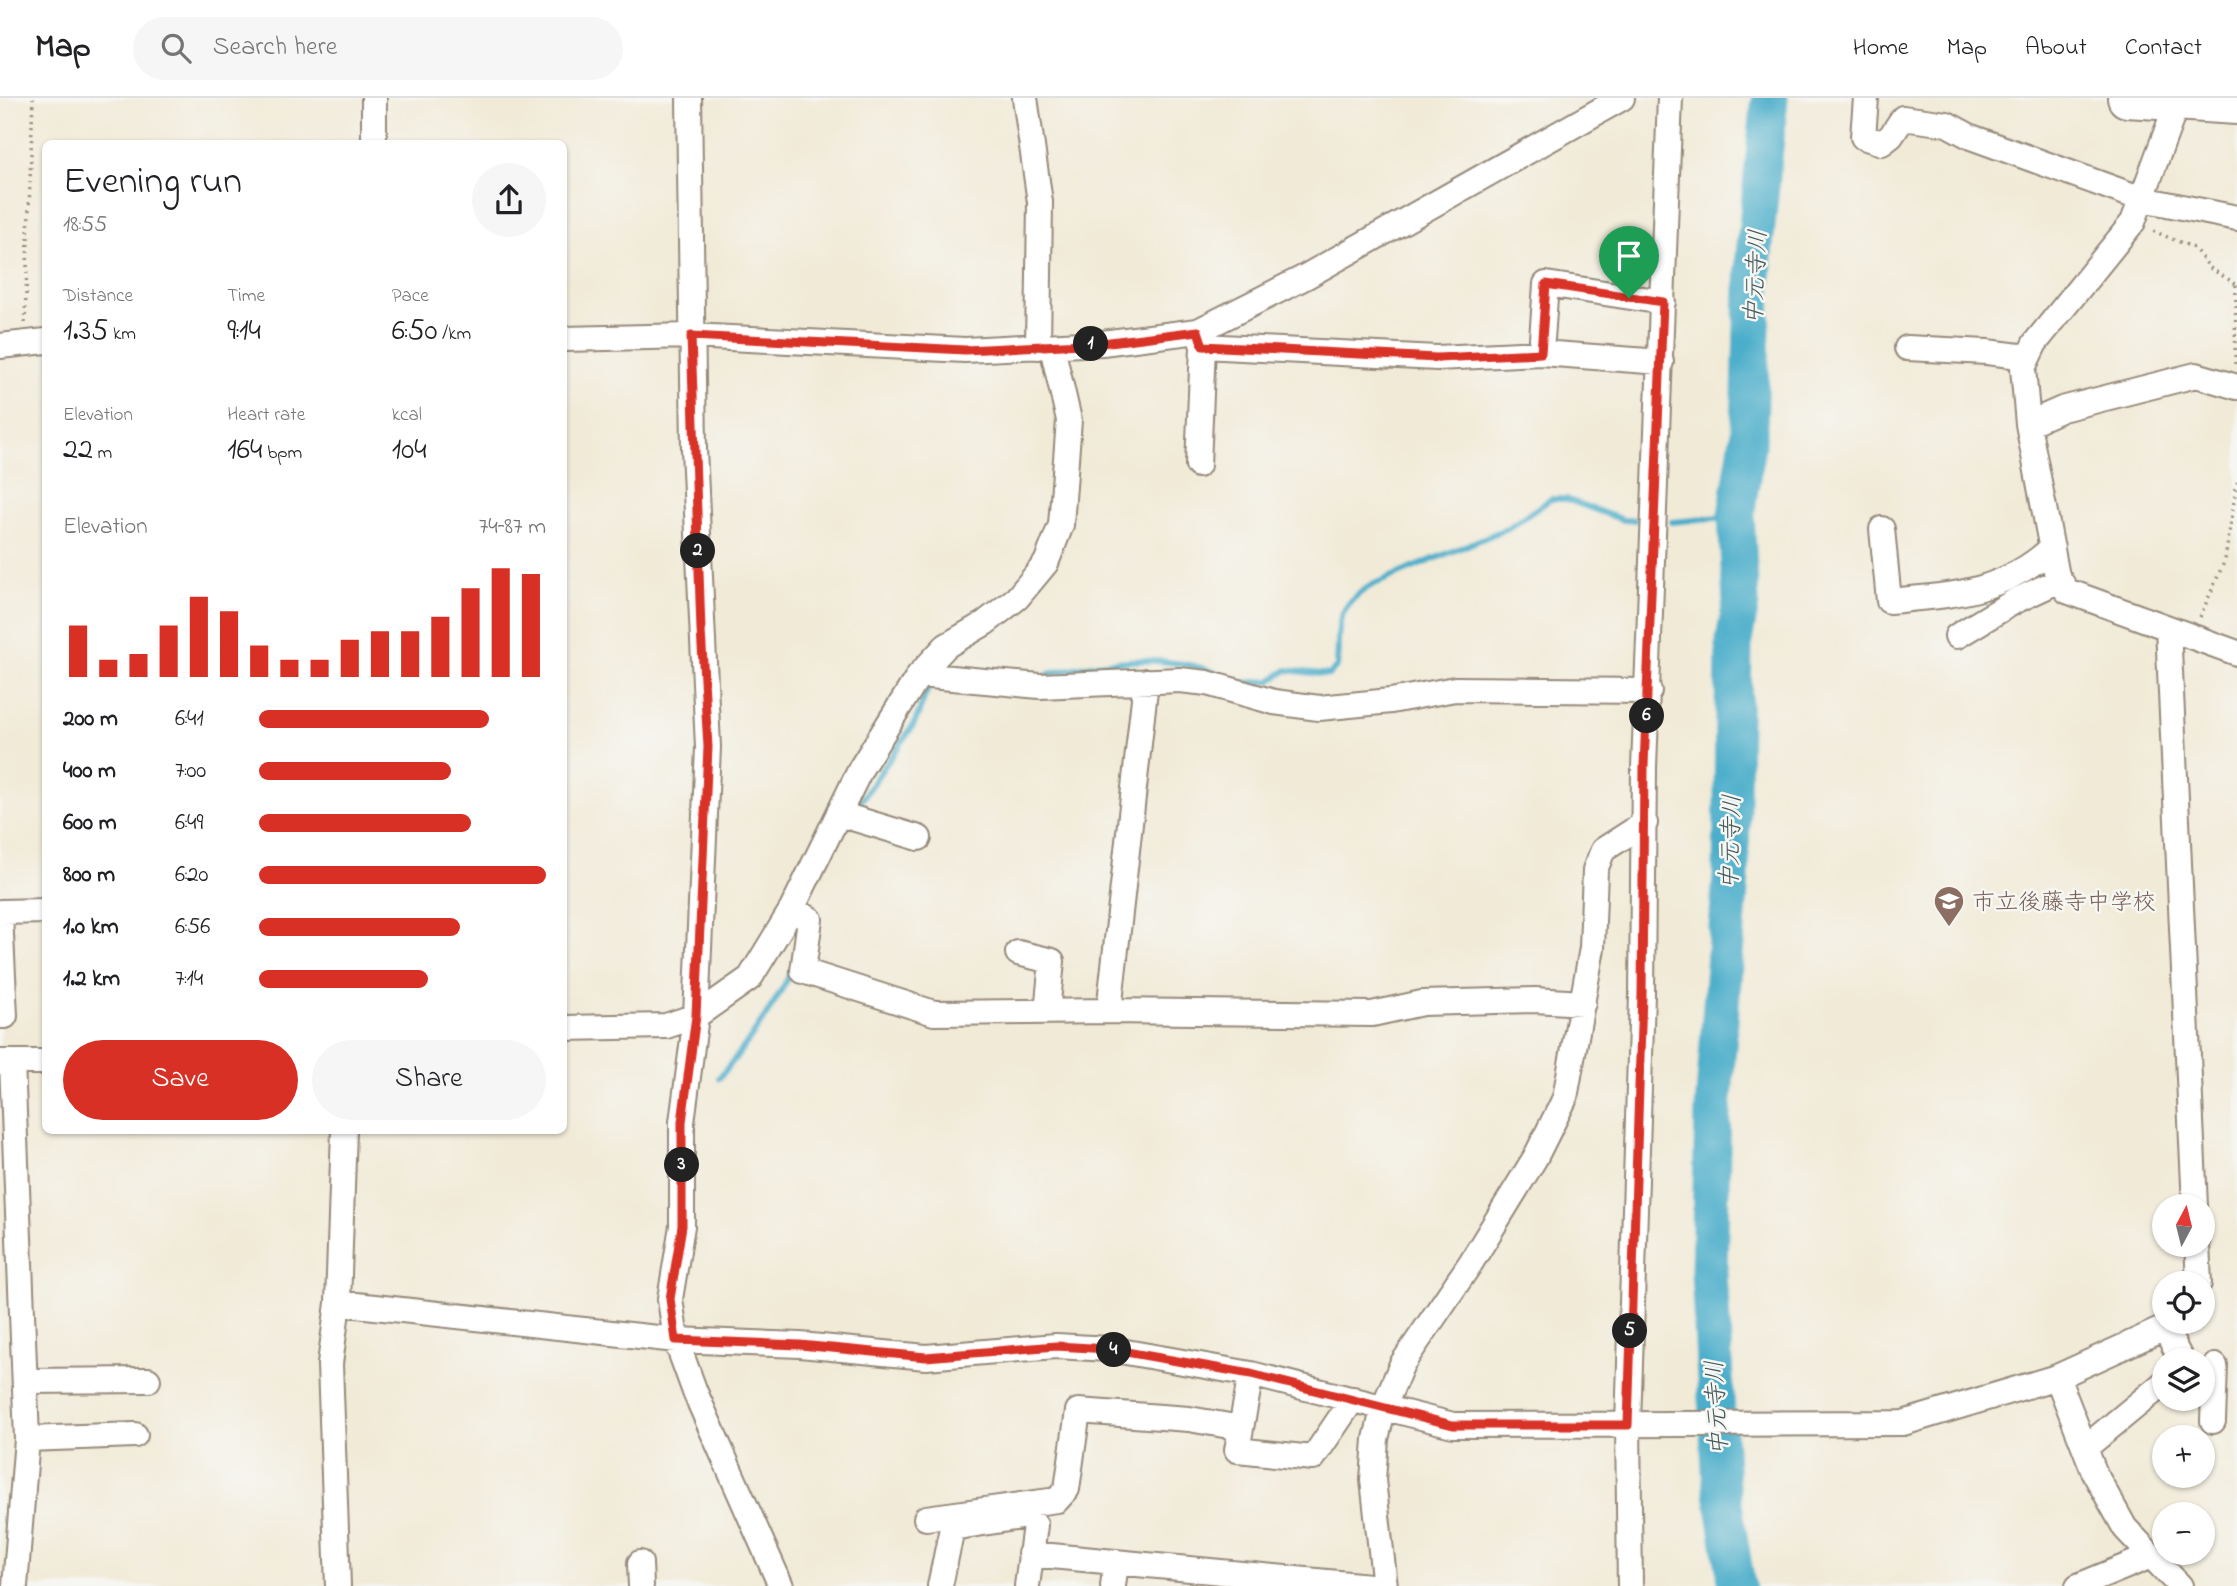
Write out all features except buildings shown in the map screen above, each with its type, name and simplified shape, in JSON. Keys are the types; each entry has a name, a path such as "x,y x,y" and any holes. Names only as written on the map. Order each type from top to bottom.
{"main road":[{"path":"2127,98 2237,105"}],"street":[{"path":"374,98 374,140"},
{"path":"689,98 691,336 701,630 708,747 696,1016 682,1122 682,1226 670,1299 676,1340 695,1392 781,1586"},
{"path":"567,1028 666,1026 696,1016 750,978 792,909 884,727 919,675 946,646 985,623 1017,598 1046,563 1061,525 1069,420 1045,347 1040,202 1025,98"},
{"path":"1200,339 1622,98"},
{"path":"1630,1586 1639,1425 1645,823 1670,98"},
{"path":"1866,98 1863,137 1869,141 1882,143 1891,136 1903,118 1947,124 1971,137 2138,208 2237,218"},
{"path":"2187,100 2138,208 2035,343 2023,369 2028,424 2052,548 2060,580 2067,591 2237,653"},
{"path":"1541,353 1546,284 1663,302"},
{"path":"567,339 691,336 965,350 1200,339 1437,358 1541,353 1661,362"},
{"path":"1198,465 1200,339"},
{"path":"1907,348 2028,357"},
{"path":"2028,424 2062,409 2196,375 2236,386"},
{"path":"1882,529 1889,601 1973,593 2030,569 2052,548"},
{"path":"1957,636 2015,601 2060,580"},
{"path":"2168,628 2194,1194"},
{"path":"919,675 1040,687 1146,681 1207,683 1274,702 1319,708 1391,701 1455,689 1649,691"},
{"path":"1110,1011 1146,681"},
{"path":"839,814 919,838"},
{"path":"1385,1586 1373,1480 1376,1439 1384,1406 1402,1364 1470,1264 1535,1158 1565,1098 1592,948 1595,870 1603,850 1645,823"},
{"path":"792,909 810,919 803,971 934,1013 1110,1011 1372,1014 1422,1003 1535,1000 1583,1003"},
{"path":"0,1016 5,1016 0,913 42,911"},
{"path":"1018,953 1052,961 1047,1012"},
{"path":"15,1586 27,1439 6,1062 42,1062"},
{"path":"338,1586 330,1364 338,1303 344,1134"},
{"path":"338,1303 676,1340 800,1345 926,1357 1056,1346 1109,1349 1251,1374 1453,1425 1903,1423 2057,1377 2153,1334"},
{"path":"2213,1421 2218,1367"},
{"path":"1251,1374 1237,1450 1313,1458 1353,1399"},
{"path":"2057,1377 2085,1448 2125,1528 2180,1586"},
{"path":"24,1381 148,1380"},
{"path":"2085,1448 2152,1393"},
{"path":"926,1518 1057,1500 1068,1489 1078,1411 1189,1419 1241,1428"},
{"path":"27,1439 135,1435"},
{"path":"940,1586 951,1528 1027,1516 1035,1525 1027,1586"},
{"path":"1030,1554 1115,1574 1370,1586"},
{"path":"2078,1586 2151,1556"}],"path":[{"path":"23,343 33,98"},
{"path":"2138,208 2150,230 2194,248 2210,268 2236,284 2236,386"},
{"path":"2192,636 2225,561 2237,482"}],"waterway":[{"name":"中元寺川","path":"1737,1586 1721,1486 1709,1272 1713,1110 1731,876 1734,640 1741,603 1736,516 1749,432 1754,255 1770,98"},
{"path":"1243,683 1270,681 1287,670 1329,675 1337,667 1339,629 1344,610 1359,594 1372,585 1508,528 1551,499 1566,499 1623,520 1635,520"},
{"path":"1672,522 1736,516"},
{"path":"1049,674 1091,665 1133,661 1175,663 1217,673"},
{"path":"854,813 912,727 932,682"},
{"path":"719,1078 761,1024 795,964"}],"place":[{"name":"市立後藤寺中学校","path":"1949,928"}],"route":[{"path":"1546,284 1629,298 1663,302 1644,766 1642,995 1630,1294 1628,1425 1453,1425 1251,1374 1109,1349 1056,1346 926,1357 800,1345 676,1340 670,1299 682,1226 682,1122 696,1016 708,747 701,630 691,336 965,350 1102,343 1198,331 1203,346 1437,358 1541,353 1546,284"}]}
